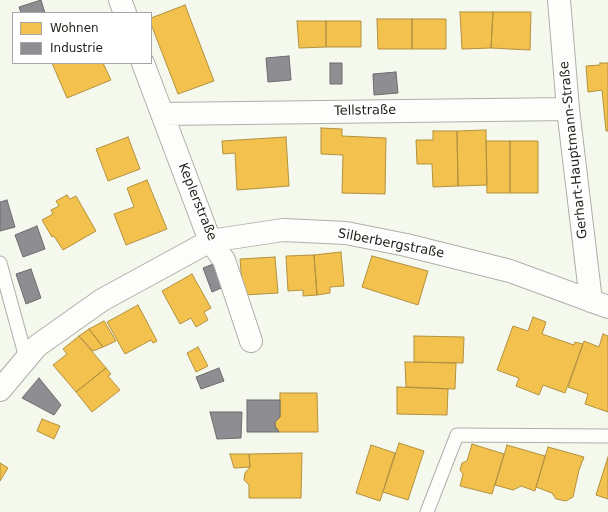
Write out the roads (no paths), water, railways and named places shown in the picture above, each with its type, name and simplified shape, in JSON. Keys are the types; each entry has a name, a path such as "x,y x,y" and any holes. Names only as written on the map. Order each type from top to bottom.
{"street":[{"path":"120,0 124,12"},
{"name":"Gerhart-Hauptmann-Straße","path":"558,0 568,109 599,304"},
{"name":"Keplerstraße","path":"143,64 210,241 224,260 251,341"},
{"name":"Tellstraße","path":"162,114 568,109"},
{"name":"Silberbergstraße","path":"0,390 37,346 102,300 210,241 283,230 346,233 406,245 510,271 599,304"}],"lane":[{"path":"0,263 26,358"},
{"path":"427,512 457,435 608,436"}]}
